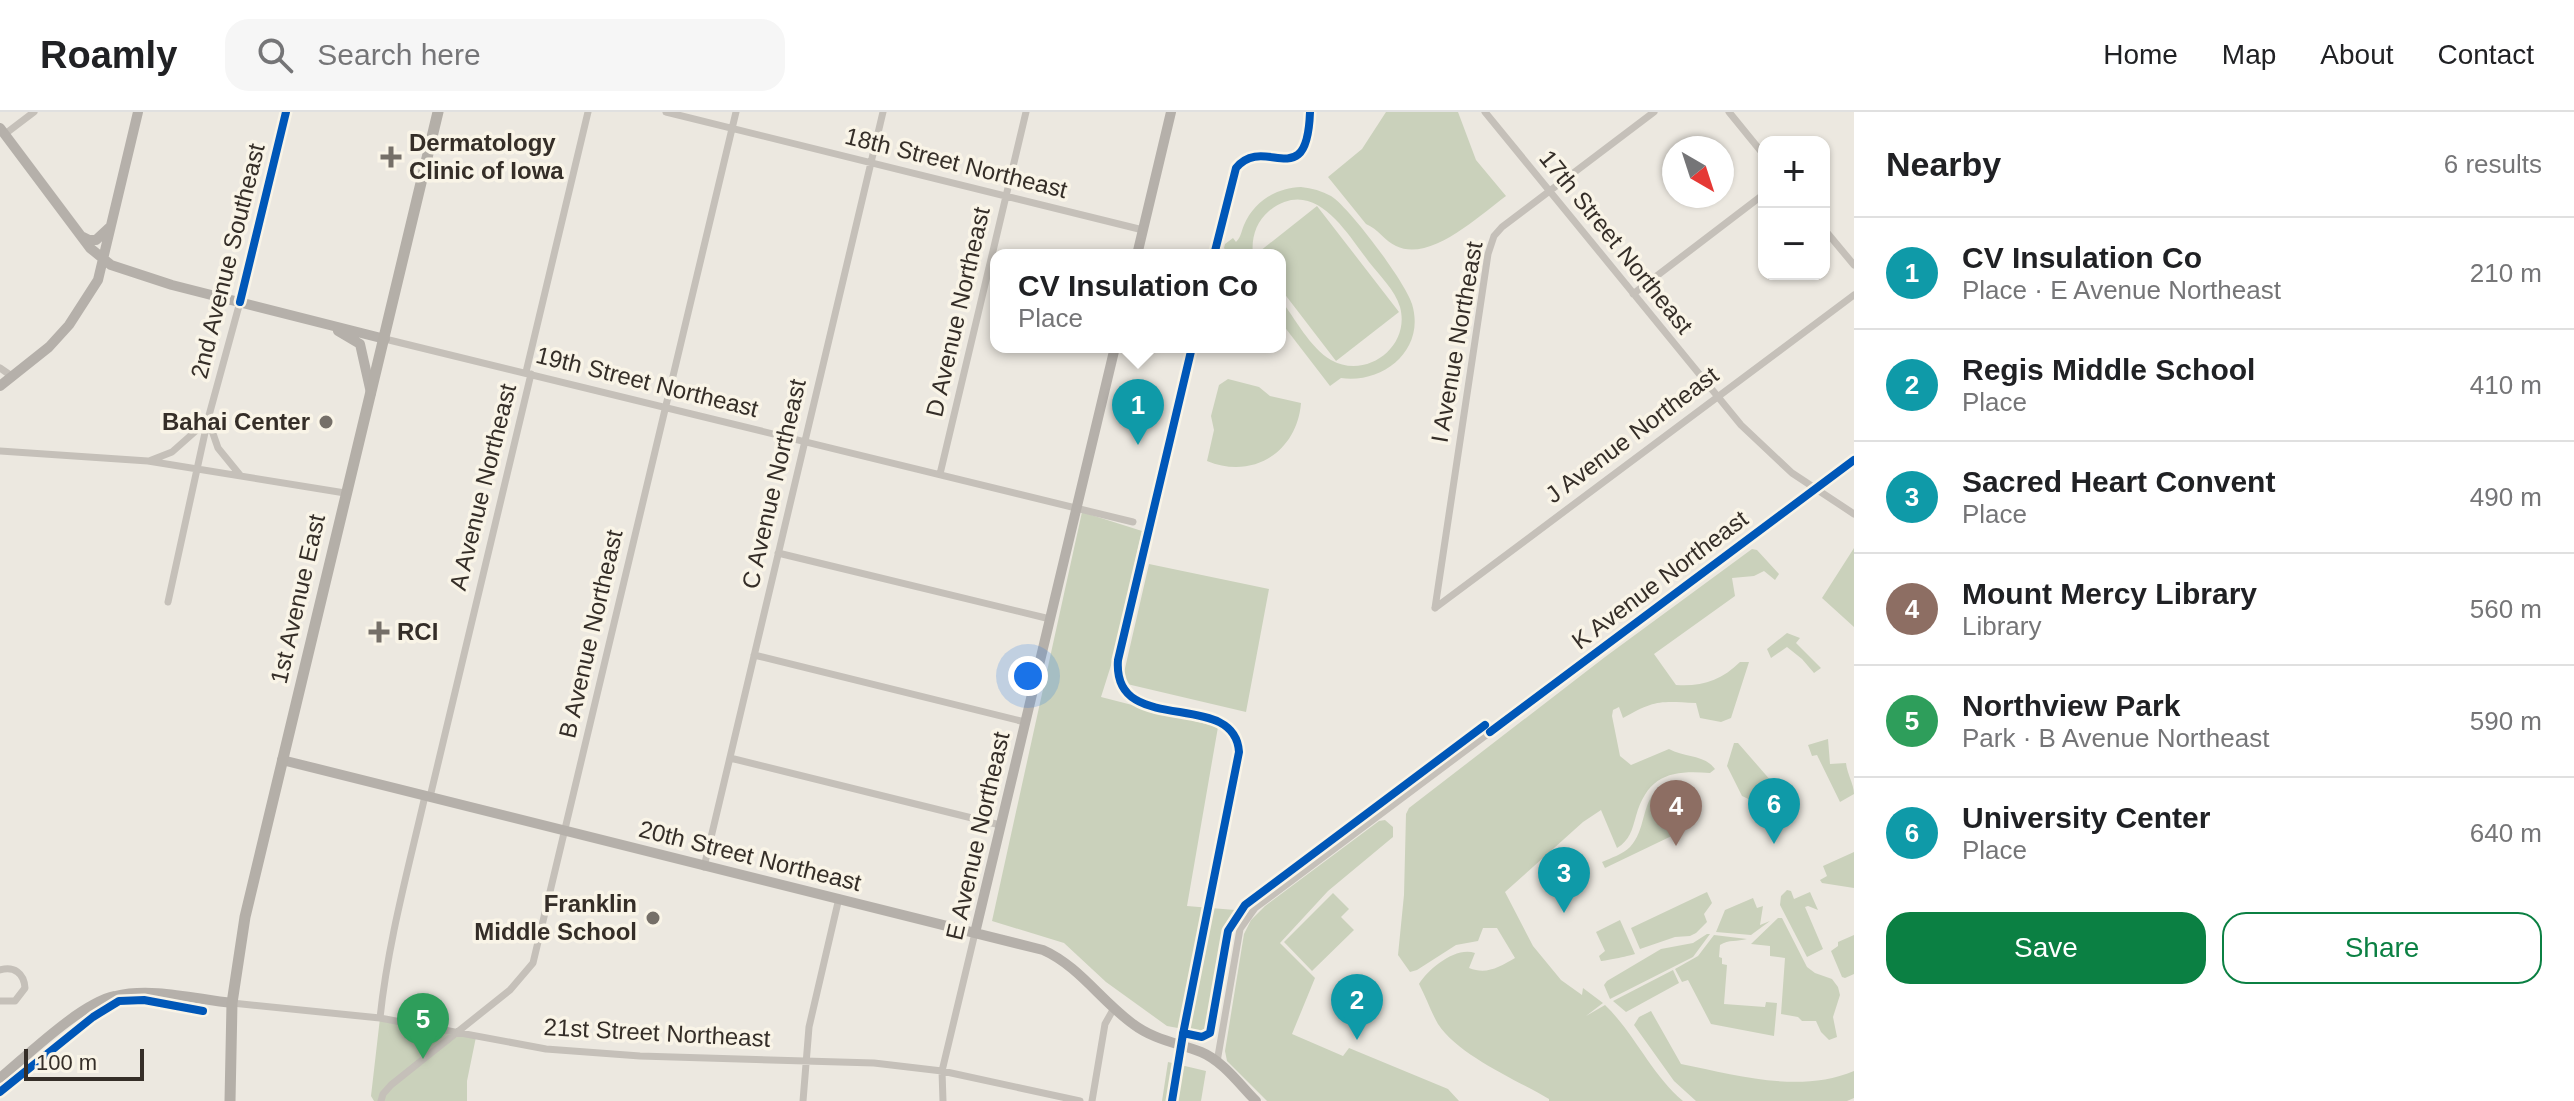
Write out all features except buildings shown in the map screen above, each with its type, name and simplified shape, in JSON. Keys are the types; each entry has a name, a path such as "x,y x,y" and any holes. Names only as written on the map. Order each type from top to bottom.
{"main road":[{"name":"1st Avenue East","path":"230,1101 232,1003 245,917 438,112"}],"street":[{"path":"34,112 2,131 80,235 104,261 141,276 385,339"},
{"path":"0,386 49,347 69,325 98,280 138,112"},
{"name":"2nd Avenue Southeast","path":"168,602 208,419 286,112"},
{"name":"A Avenue Northeast","path":"380,1018 394,922 529,373 588,112"},
{"name":"18th Street Northeast","path":"666,112 1143,230"},
{"name":"B Avenue Northeast","path":"381,1101 391,1085 510,990 533,963 736,112"},
{"name":"C Avenue Northeast","path":"704,867 883,112"},
{"name":"D Avenue Northeast","path":"993,249 1026,112"},
{"path":"1138,249 1171,112"},
{"name":"17th Street Northeast","path":"1485,112 1717,397 1762,446 1815,490 1854,514"},
{"name":"I Avenue Northeast","path":"1435,608 1488,254 1494,236 1654,112"},
{"path":"1729,112 1758,148"},
{"path":"1633,294 1758,199"},
{"path":"80,235 96,240 113,222"},
{"path":"1830,236 1854,265"},
{"name":"D Avenue Northeast","path":"940,474 990,263"},
{"name":"J Avenue Northeast","path":"1435,608 1854,295"},
{"path":"318,321 360,344 371,395"},
{"name":"19th Street Northeast","path":"385,339 1133,522"},
{"name":"E Avenue Northeast","path":"943,1101 942,1071 1114,353"},
{"path":"0,368 13,377"},
{"path":"148,461 172,452 208,419 218,448 240,475"},
{"path":"0,451 148,461 345,493"},
{"name":"K Avenue Northeast","path":"1217,1062 1240,929 1255,908 1854,460"},
{"path":"778,553 1050,619"},
{"path":"754,655 1025,722"},
{"path":"730,758 1000,825"},
{"name":"20th Street Northeast","path":"282,760 1052,954 1070,966 1132,1024 1217,1062"},
{"path":"803,1101 809,1027 839,898"},
{"path":"0,970 14,970 20,974 25,988 15,1001 0,1001"},
{"path":"0,1078 87,1008 109,998 132,993 232,1003"},
{"name":"21st Street Northeast","path":"232,1003 380,1018 546,1049 640,1056 874,1063 942,1071 1080,1101"},
{"path":"1092,1101 1105,1024 1114,1008"},
{"path":"1217,1062 1256,1101"}],"green space":[{"path":"1386,112 1458,112 1476,160 1506,196 1469,225 1439,243 1409,250 1392,244 1366,224 1328,177 1362,149"},
{"path":"1301,187 1331,196 1363,229 1408,294 1415,321 1413,336 1398,360 1386,369 1357,378 1341,378 1330,386 1286,329 1286,308 1323,355 1344,365 1358,366 1383,356 1399,335 1402,322 1395,295 1350,236 1327,212 1314,203 1300,200 1285,202 1261,220 1253,249 1224,248 1233,238 1236,242 1238,240 1248,217 1260,203 1283,190"},
{"path":"1317,206 1399,312 1336,361 1286,296 1286,249 1263,249"},
{"path":"1228,379 1259,387 1270,396 1301,403 1298,420 1282,448 1256,464 1224,466 1207,461 1214,430 1211,416 1219,385"},
{"path":"1082,512 1142,531 1113,659 1101,697 1218,727 1187,906 1235,910 1225,929 1205,1033 1167,1026 1106,982 1064,943 992,921"},
{"path":"1854,548 1854,627 1822,598"},
{"path":"1752,549 1757,550 1779,574 1775,580 1764,571 1754,576 1732,578 1735,596 1654,654 1676,685 1711,681 1740,662 1749,662 1731,718 1721,722 1700,718 1696,703 1658,703 1623,718 1619,707 1613,710 1620,756 1631,765 1669,749 1700,758 1715,769 1710,773 1673,774 1654,784 1641,802 1628,838 1617,848 1601,810 1583,822 1505,892 1533,946 1561,980 1582,995 1583,988 1603,1003 1586,1016 1605,1005 1662,1079 1683,1101 1549,1101 1474,1057 1447,1036 1419,984 1436,966 1460,953 1475,953 1469,968 1482,971 1515,958 1497,928 1483,928 1478,941 1456,945 1410,972 1398,955 1404,895 1406,814 1409,808 1605,657"},
{"path":"1149,564 1269,589 1246,712 1127,684 1123,677"},
{"path":"1787,633 1800,638 1796,643 1821,668 1814,673 1787,647 1771,658 1767,649"},
{"path":"1828,739 1830,764 1846,763 1854,790 1854,794 1840,802 1817,755 1812,756 1808,745"},
{"path":"1734,743 1738,743 1786,798 1759,810 1755,802 1742,796 1727,766"},
{"path":"1657,790 1663,796 1680,790 1697,790 1682,831 1605,868 1602,862 1624,852 1635,840 1648,803"},
{"path":"1385,820 1393,827 1393,837 1328,891 1280,943 1315,978 1292,1034 1343,1056 1349,1048 1448,1089 1459,1101 1267,1101 1227,1061 1225,1051 1244,934 1251,920 1265,906 1379,821"},
{"path":"1854,852 1854,888 1822,883 1820,880 1827,876 1823,866"},
{"path":"1787,890 1791,891 1794,899 1810,892 1818,910 1805,907 1823,949 1807,957 1780,905 1781,896"},
{"path":"1707,892 1712,903 1704,914 1707,922 1696,933 1640,949 1631,928"},
{"path":"1333,893 1349,909 1341,917 1354,930 1312,971 1284,942"},
{"path":"1753,898 1757,908 1763,906 1760,925 1770,921 1751,935 1716,932 1725,910"},
{"path":"1778,918 1782,918 1807,967 1832,979 1838,987 1840,995 1833,1017 1837,1037 1829,1040 1816,1021 1802,1021 1798,1017 1781,1014 1785,958 1770,956 1770,946 1751,944"},
{"path":"1620,920 1635,954 1601,961 1599,956 1605,951 1596,932"},
{"path":"1710,934 1693,957 1610,999 1604,985 1607,981 1661,949 1693,943"},
{"path":"1714,935 1747,939 1720,945 1719,957 1722,964 1727,965 1724,1004 1765,1007 1766,1002 1777,1003 1774,1036 1711,1024 1688,980 1682,982 1675,969 1698,956"},
{"path":"1854,935 1854,974 1845,978 1831,951 1838,946 1838,942"},
{"path":"1673,970 1679,983 1626,1012 1613,1001"},
{"path":"1651,1011 1681,1064 1790,1082 1833,1078 1854,1071 1854,1098 1847,1101 1696,1101 1674,1081 1634,1025 1639,1017"},
{"path":"380,1018 476,1037 467,1081 467,1101 374,1101 371,1096"},
{"path":"1168,1062 1206,1071 1201,1101 1162,1101"}],"cycle path":[{"path":"240,302 286,112"},
{"path":"1216,249 1236,168 1247,159 1259,156 1293,157 1301,151 1307,137 1310,112"},
{"path":"1172,1101 1239,752 1232,733 1218,721 1153,707 1134,699 1121,684 1118,660 1191,353"},
{"path":"1490,732 1854,460"},
{"path":"1183,1033 1202,1037 1210,1033 1228,931 1245,905 1485,725"},
{"path":"0,1092 93,1017 119,1001 144,1000 203,1011"}],"place":[{"name":"Dermatology Clinic of Iowa","path":"391,157"},
{"name":"Bahai Center","path":"326,422"},
{"name":"CV Insulation Co","path":"1138,445"},
{"name":"RCI","path":"379,632"},
{"name":"University Center","path":"1774,844"},
{"name":"Mount Mercy Library","path":"1676,846"},
{"name":"Sacred Heart Convent","path":"1564,913"},
{"name":"Franklin Middle School","path":"653,918"},
{"name":"Regis Middle School","path":"1357,1040"},
{"name":"Northview Park","path":"423,1059"}]}
